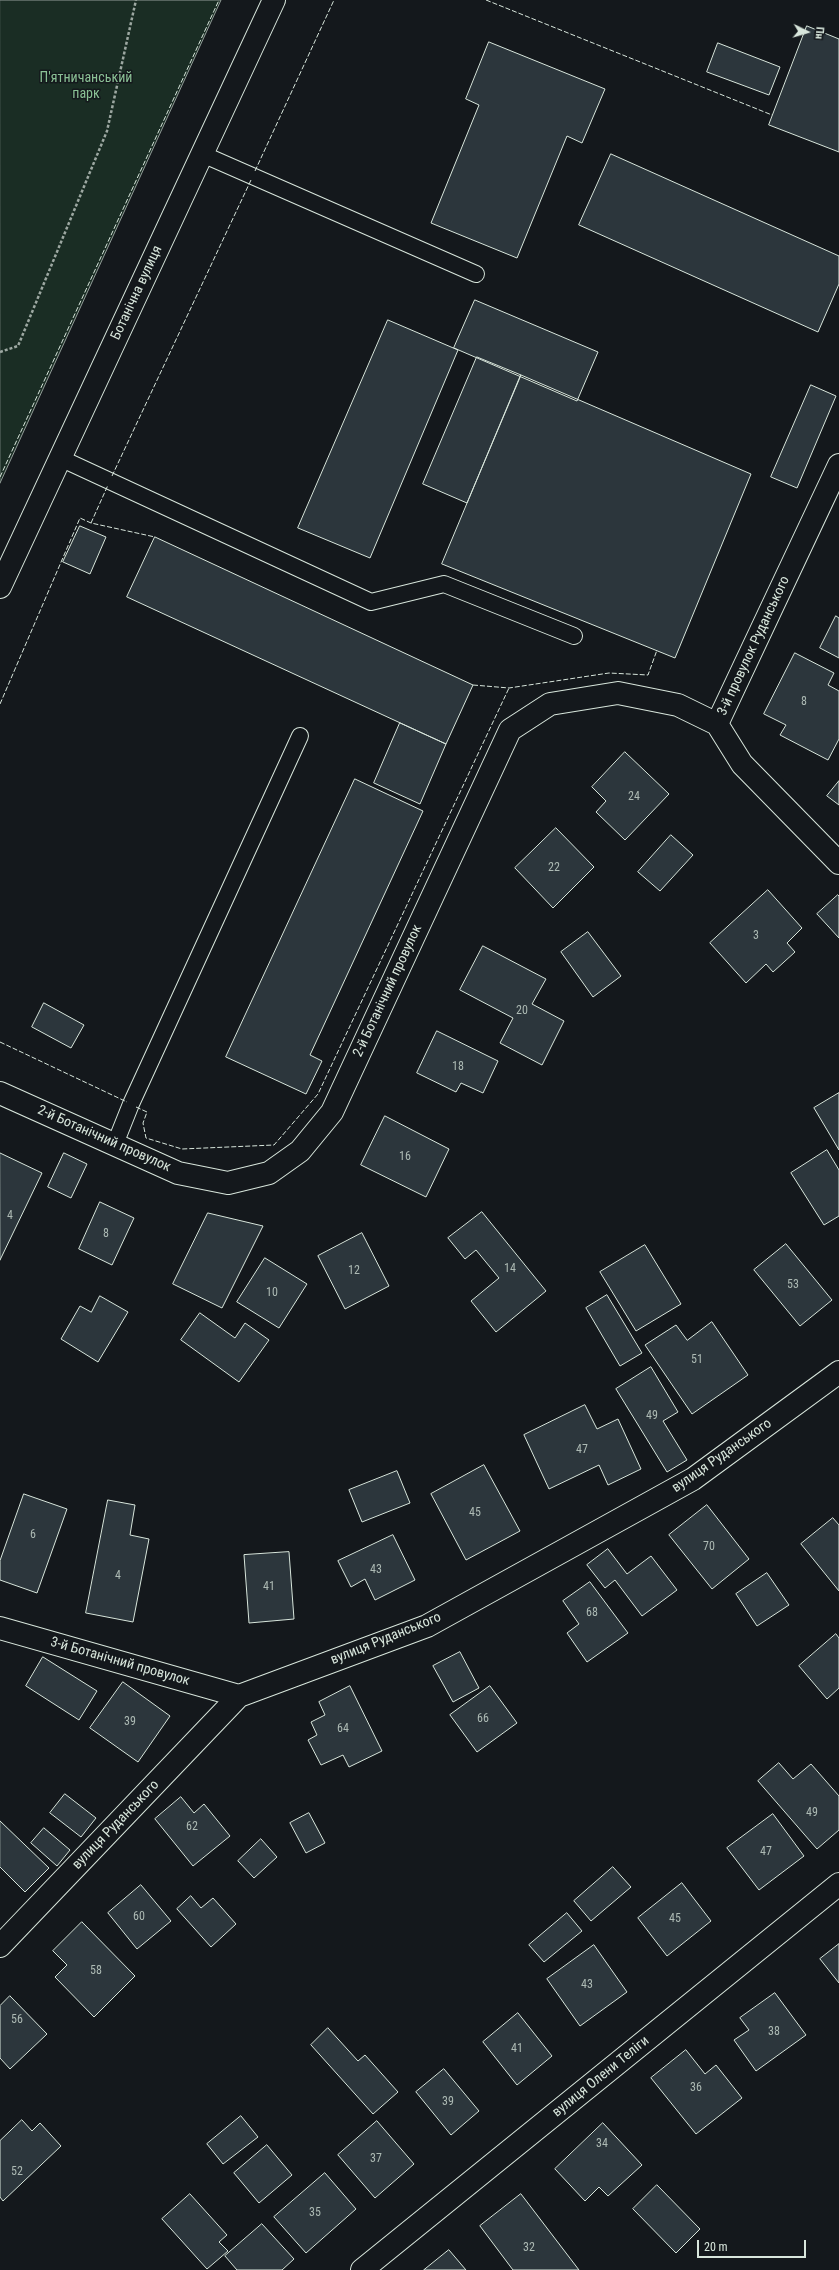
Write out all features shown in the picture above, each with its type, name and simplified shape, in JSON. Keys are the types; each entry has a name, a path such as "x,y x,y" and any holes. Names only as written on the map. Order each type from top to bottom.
{"street":[{"name":"Ботанічна вулиця","path":"0,587 274,0"},
{"name":"3-й провулок Руданського","path":"839,464 717,724 742,764 839,863"},
{"name":"2-й Ботанічний провулок","path":"0,1092 178,1173 228,1183 269,1173 300,1151 332,1112 510,730 550,704 618,693 678,705 717,724"},
{"name":"вулиця Руданського","path":"0,1946 239,1696 433,1622 693,1479 839,1372"},
{"name":"3-й Ботанічний провулок","path":"0,1628 239,1696"},
{"name":"вулиця Олени Теліги","path":"362,2270 839,1884"}],"lane":[{"path":"202,154 476,274"},
{"path":"60,458 371,602 444,584 574,636"},
{"path":"115,1144 134,1097 300,736"}],"path":[{"path":"0,352 18,346 107,131 136,0"}],"green space":[{"name":"П'ятничанський парк","path":"0,0 221,0 0,483"}],"building":[{"path":"807,26 839,39 839,152 769,125"},
{"path":"489,42 605,89 582,143 567,136 517,258 431,223 479,105 466,99"},
{"path":"718,43 780,67 769,95 707,72"},
{"path":"611,154 839,256 839,284 818,332 579,225"},
{"path":"475,300 598,352 577,401 454,348"},
{"path":"388,320 458,350 370,558 298,528"},
{"path":"477,357 521,375 467,503 423,484"},
{"path":"521,375 751,474 675,658 442,564"},
{"path":"811,385 836,396 797,488 771,477"},
{"path":"80,526 106,537 90,574 63,562"},
{"path":"155,537 473,685 446,744 127,597"},
{"path":"836,616 839,618 839,658 820,648"},
{"path":"795,653 834,673 828,685 839,691 839,739 828,760 780,735 786,725 764,714"},
{"path":"400,723 446,744 420,804 374,783"},
{"path":"625,752 669,794 625,840 596,812 606,801 592,787"},
{"path":"355,779 423,811 310,1055 322,1061 306,1094 226,1057"},
{"path":"839,781 839,805 827,796"},
{"path":"556,828 594,867 553,908 515,868"},
{"path":"671,835 693,855 660,891 638,872"},
{"path":"768,890 802,928 787,943 795,952 773,972 766,964 746,983 710,943"},
{"path":"838,895 839,896 839,938 817,914"},
{"path":"588,932 621,976 593,997 561,952"},
{"path":"483,946 546,979 532,1004 564,1021 542,1065 500,1043 513,1018 460,990"},
{"path":"44,1003 84,1025 71,1048 32,1027"},
{"path":"437,1031 498,1061 483,1093 461,1083 456,1092 417,1073"},
{"path":"839,1093 839,1150 814,1108"},
{"path":"385,1116 449,1149 426,1197 361,1165"},
{"path":"827,1150 839,1170 839,1216 824,1225 791,1173"},
{"path":"0,1153 42,1173 0,1260"},
{"path":"64,1153 87,1164 71,1198 48,1187"},
{"path":"100,1202 134,1218 112,1265 79,1249"},
{"path":"482,1212 546,1291 496,1332 471,1301 499,1278 476,1250 465,1259 448,1238"},
{"path":"208,1213 263,1226 222,1308 173,1284"},
{"path":"362,1233 389,1286 345,1309 318,1256"},
{"path":"786,1244 832,1300 800,1326 754,1270"},
{"path":"645,1245 681,1304 636,1331 600,1272"},
{"path":"265,1258 307,1284 279,1328 237,1302"},
{"path":"607,1295 642,1353 620,1366 586,1308"},
{"path":"100,1296 128,1312 98,1362 61,1339 80,1306 91,1312"},
{"path":"200,1313 235,1338 245,1323 269,1340 239,1382 181,1340"},
{"path":"712,1322 748,1375 692,1414 645,1345 676,1325 687,1340"},
{"path":"651,1367 678,1412 663,1421 687,1460 667,1472 616,1389"},
{"path":"585,1405 597,1429 618,1419 641,1469 608,1485 599,1465 549,1489 524,1435"},
{"path":"484,1465 520,1531 466,1560 431,1494"},
{"path":"397,1471 410,1503 362,1522 349,1490"},
{"path":"24,1494 67,1509 37,1593 0,1580 0,1561"},
{"path":"108,1500 135,1505 130,1535 149,1539 133,1622 86,1613"},
{"path":"707,1505 749,1559 712,1589 669,1535"},
{"path":"833,1518 839,1525 839,1591 801,1544"},
{"path":"393,1535 415,1580 375,1600 365,1579 351,1587 338,1561"},
{"path":"608,1549 627,1574 651,1556 677,1590 642,1616 615,1580 605,1588 587,1565"},
{"path":"289,1552 294,1619 249,1623 244,1555"},
{"path":"767,1573 789,1605 757,1626 736,1594"},
{"path":"590,1582 628,1633 587,1662 567,1633 579,1624 563,1601"},
{"path":"836,1634 839,1638 839,1688 827,1699 799,1666"},
{"path":"460,1652 479,1688 453,1702 433,1666"},
{"path":"43,1657 97,1691 79,1720 26,1686"},
{"path":"123,1682 170,1716 138,1762 90,1728"},
{"path":"350,1686 382,1751 349,1767 343,1755 321,1765 308,1740 317,1735 311,1722 325,1715 319,1702"},
{"path":"490,1686 517,1723 477,1752 450,1715"},
{"path":"779,1763 793,1779 811,1764 839,1796 839,1830 817,1849 758,1781"},
{"path":"65,1794 96,1818 81,1837 50,1813"},
{"path":"181,1797 194,1813 204,1804 230,1836 193,1866 155,1819"},
{"path":"309,1813 325,1843 306,1853 290,1823"},
{"path":"773,1814 804,1856 759,1890 727,1848"},
{"path":"0,1821 49,1868 25,1892 0,1867"},
{"path":"44,1828 70,1850 57,1866 31,1843"},
{"path":"261,1839 277,1857 254,1878 238,1861"},
{"path":"613,1867 631,1887 591,1921 574,1901"},
{"path":"682,1883 711,1921 667,1956 638,1918"},
{"path":"141,1885 171,1921 137,1949 108,1913"},
{"path":"191,1896 201,1908 213,1898 236,1924 211,1947 177,1909"},
{"path":"567,1913 582,1931 544,1962 529,1945"},
{"path":"82,1922 135,1976 94,2017 55,1977 67,1965 53,1951"},
{"path":"839,1944 839,1983 820,1959"},
{"path":"594,1945 627,1992 580,2026 547,1979"},
{"path":"775,1993 806,2035 756,2071 734,2040 749,2030 740,2018"},
{"path":"10,1996 47,2034 10,2069 0,2058 0,2006"},
{"path":"518,2013 552,2056 517,2085 483,2042"},
{"path":"328,2028 358,2061 365,2055 398,2092 373,2114 311,2045"},
{"path":"686,2050 705,2074 716,2065 742,2098 696,2134 651,2078"},
{"path":"444,2069 479,2111 451,2135 416,2092"},
{"path":"241,2116 258,2137 223,2164 207,2144"},
{"path":"22,2120 32,2131 40,2123 61,2146 3,2201 0,2197 0,2141"},
{"path":"377,2121 414,2164 375,2198 338,2155"},
{"path":"603,2123 642,2165 608,2196 599,2187 585,2201 555,2169"},
{"path":"267,2145 292,2175 259,2203 234,2173"},
{"path":"325,2173 356,2209 306,2253 274,2217"},
{"path":"657,2185 700,2229 676,2253 633,2209"},
{"path":"190,2194 227,2235 219,2242 228,2251 207,2269 162,2219"},
{"path":"521,2194 579,2270 513,2270 480,2226"},
{"path":"262,2224 294,2259 282,2270 237,2270 225,2256"},
{"path":"449,2250 466,2270 424,2270"}],"fence":[{"path":"0,477 219,0"},
{"path":"255,171 334,0"},
{"path":"486,0 772,115"},
{"path":"112,476 251,180"},
{"path":"91,523 108,485"},
{"path":"0,704 80,518 91,523 155,537"},
{"path":"473,685 509,688 609,673 648,675 657,650"},
{"path":"136,1107 147,1112 143,1123 146,1138 182,1149 274,1145 318,1094 509,688"},
{"path":"0,1042 127,1102"}]}
